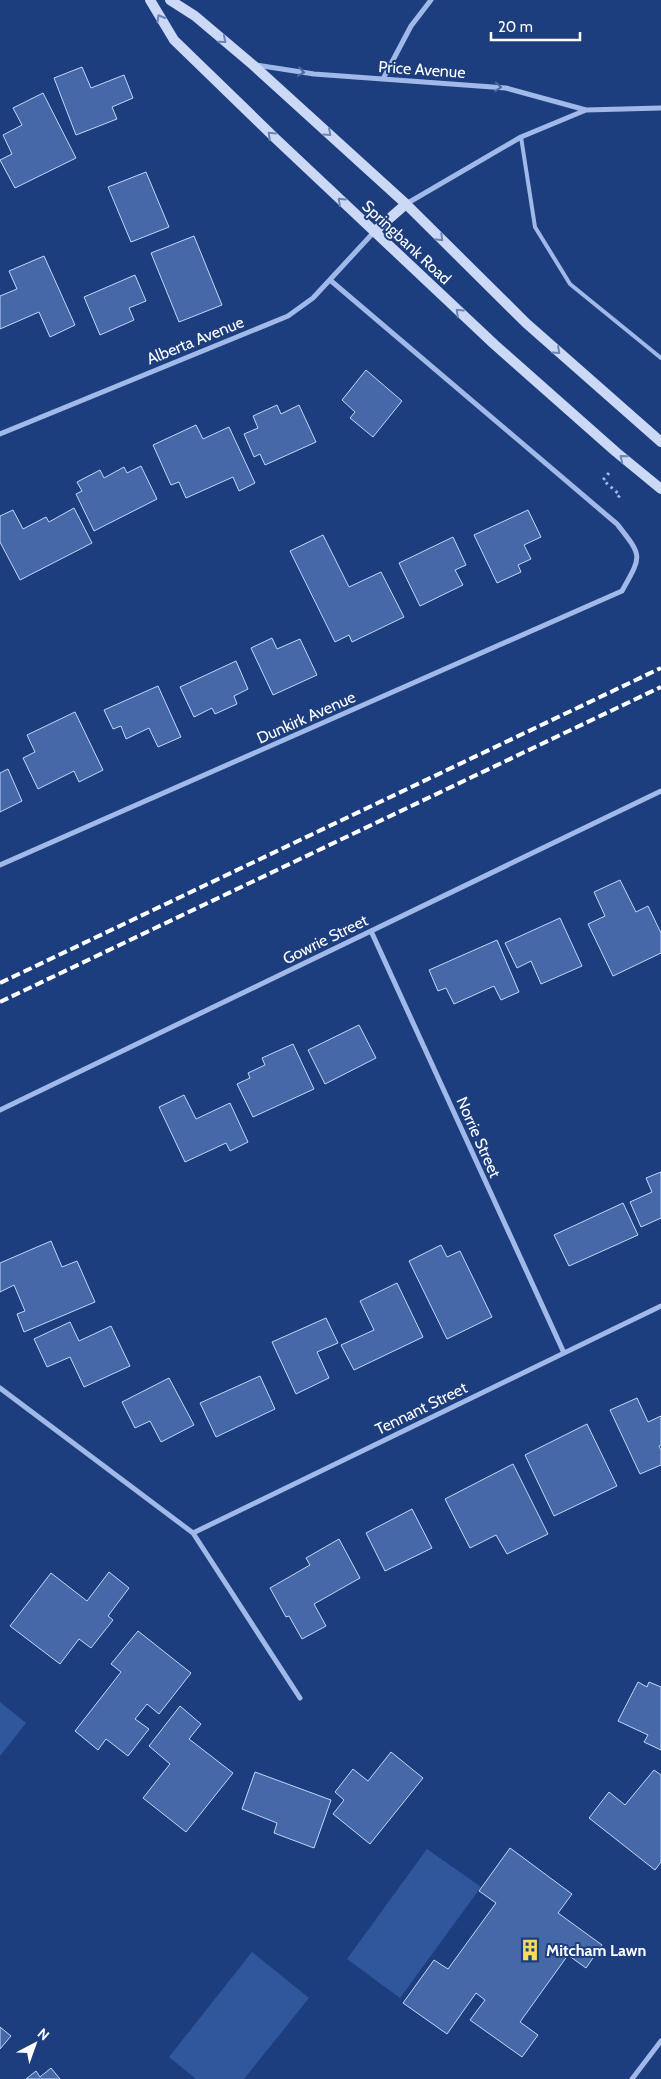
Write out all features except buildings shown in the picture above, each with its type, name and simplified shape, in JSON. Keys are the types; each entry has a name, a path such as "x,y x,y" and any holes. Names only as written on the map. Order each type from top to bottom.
{"main road":[{"name":"Springbank Road","path":"150,0 174,40 374,232 495,345 661,489"},
{"name":"Springbank Road","path":"170,0 195,16 253,65 406,204 526,323 661,442"},
{"path":"374,232 406,204"}],"street":[{"path":"383,79 411,26 430,0"},
{"name":"Price Avenue","path":"253,65 314,74 506,88 586,110 661,108"},
{"name":"Price Avenue","path":"406,204 521,137 586,110"},
{"name":"Alberta Avenue","path":"0,434 288,316 313,298 374,232"},
{"path":"330,280 604,513"},
{"name":"Dunkirk Avenue","path":"0,865 622,591 638,563 635,547 617,524 604,513"},
{"name":"Gowrie Street","path":"0,1110 661,791"},
{"name":"Norrie Street","path":"371,931 564,1353"},
{"name":"Tennant Street","path":"193,1533 661,1306"},
{"path":"0,1388 193,1533 300,1698"},
{"path":"632,2079 661,2041"}],"lane":[{"path":"521,137 535,227 570,284 661,358"}],"path":[{"path":"604,513 620,495 603,480 622,457"}],"shaded area":[{"path":"0,1702 26,1723 0,1756"},
{"path":"427,1849 481,1887 400,1998 347,1959"},
{"path":"252,1952 309,1998 244,2079 196,2079 169,2057"}],"railway":[{"path":"0,983 661,668"},
{"path":"0,1002 661,687"}],"place":[{"name":"Mitcham Lawn","path":"530,1950"}]}
